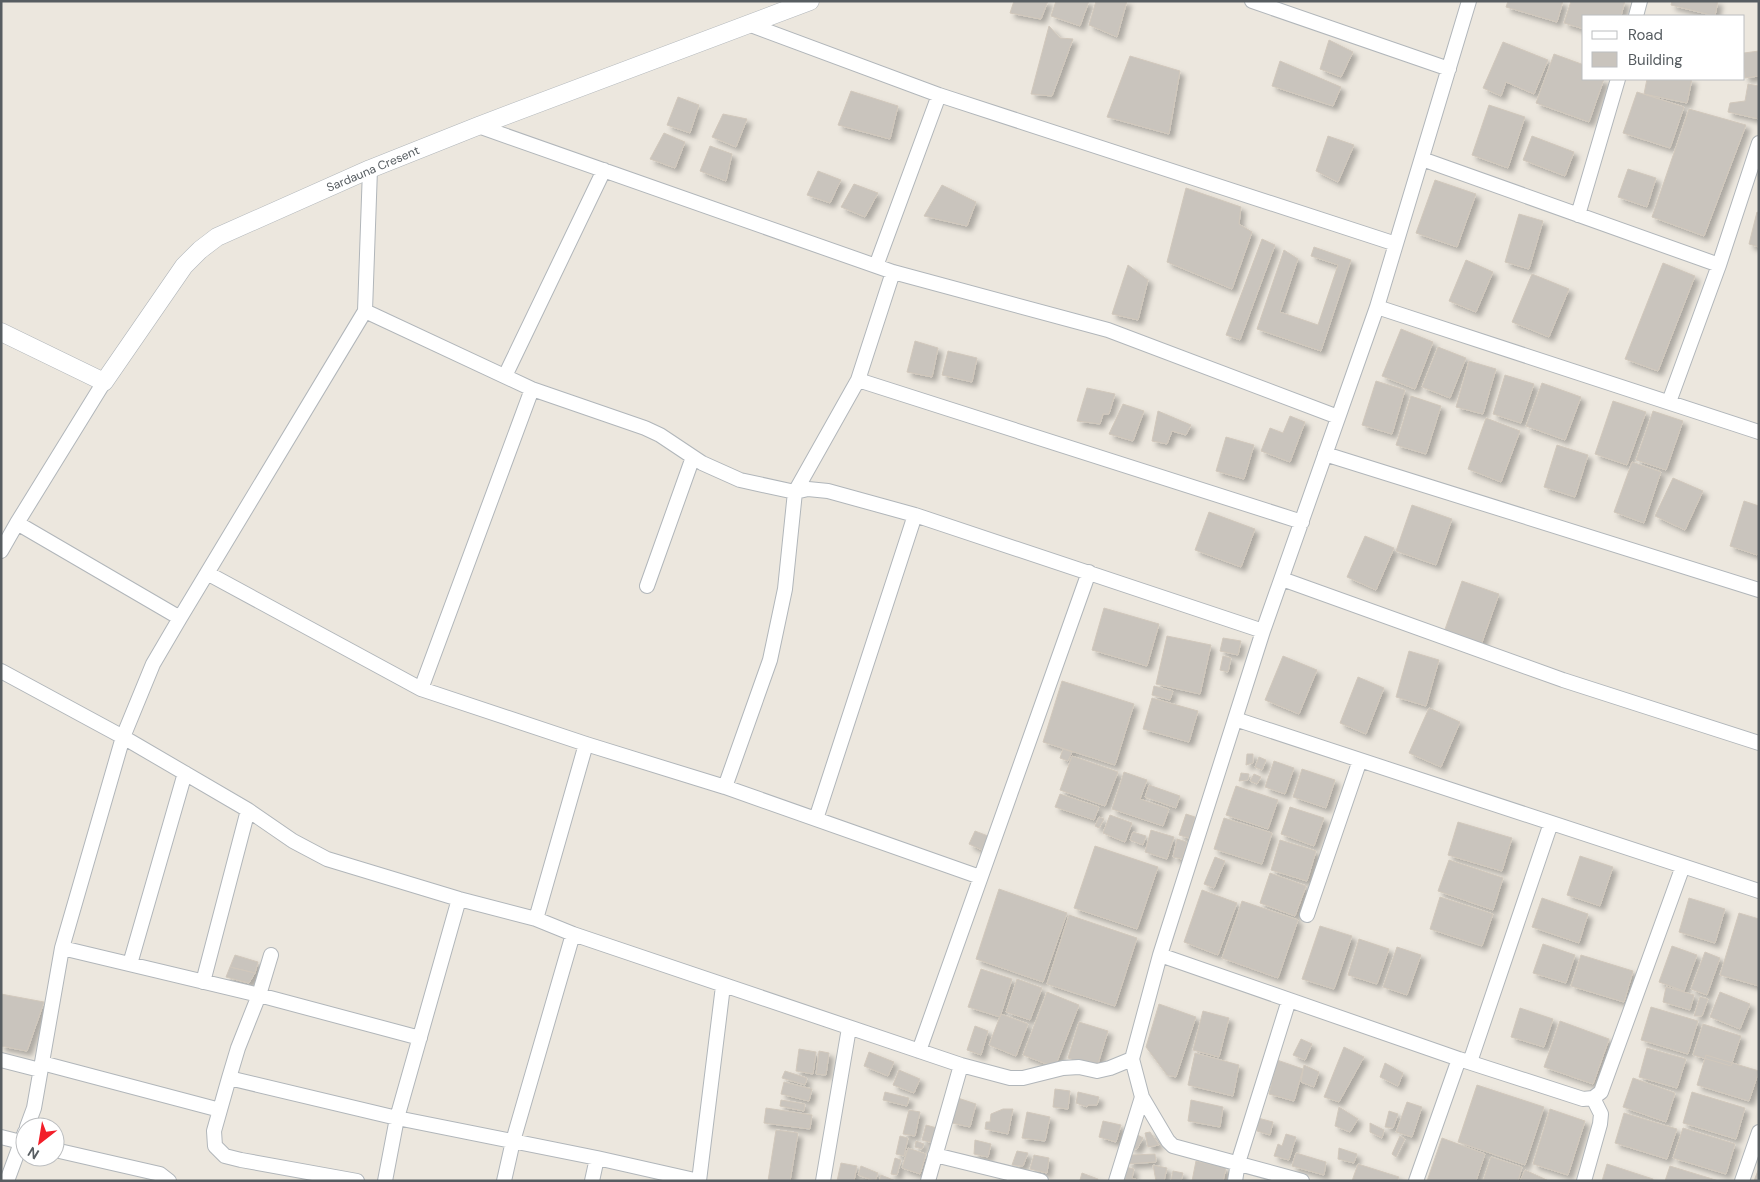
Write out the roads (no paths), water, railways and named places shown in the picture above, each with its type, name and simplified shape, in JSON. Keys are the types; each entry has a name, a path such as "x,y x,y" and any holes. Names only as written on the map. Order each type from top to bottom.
{"street":[{"name":"Sardauna Cresent","path":"104,382 184,266 217,237 370,169 478,126 810,1"},
{"path":"1252,1 1449,70"},
{"path":"1302,1181 1173,1146 1142,1098 1132,1059 1160,956 1263,631 1377,307 1469,1"},
{"path":"1636,15 1640,1"},
{"path":"748,24 939,95 1396,244"},
{"path":"1578,214 1618,80"},
{"path":"876,266 939,95"},
{"path":"478,126 893,272 1108,330 1338,418"},
{"path":"1669,402 1719,265 1759,143"},
{"path":"1422,159 1719,265"},
{"path":"31,1117 34,1108 62,948 123,736 154,664 180,618 365,310 370,169"},
{"path":"505,376 604,170"},
{"path":"725,787 770,660 784,589 795,492 858,380 893,272"},
{"path":"1377,307 1759,432"},
{"path":"365,310 532,389 645,428 660,435 702,463 740,480 795,492 808,489 828,491 915,516 1263,631"},
{"path":"1,332 104,382 1,551"},
{"path":"858,380 1302,522"},
{"path":"421,689 532,389"},
{"path":"1325,454 1759,590"},
{"path":"647,586 693,457"},
{"path":"816,819 915,516"},
{"path":"17,523 180,618"},
{"path":"919,1051 1089,572"},
{"path":"206,573 421,689 586,744 725,787 980,877"},
{"path":"1282,579 1563,680 1759,743"},
{"path":"1,671 123,736 248,810 293,841 327,858 459,899 536,919 572,934 961,1066 1010,1078 1023,1078 1063,1068 1079,1067 1098,1071 1132,1059"},
{"path":"1235,719 1759,891"},
{"path":"536,919 586,744"},
{"path":"1308,915 1360,760"},
{"path":"130,964 185,773"},
{"path":"203,982 248,810"},
{"path":"1416,1181 1464,1060 1551,823"},
{"path":"1160,956 1464,1060 1583,1099 1593,1098 1601,1092 1683,866"},
{"path":"385,1181 397,1118 459,899"},
{"path":"504,1181 513,1141 572,934"},
{"path":"62,948 259,995 420,1038"},
{"path":"271,955 259,995 228,1078 214,1131 215,1146 225,1156 241,1160 357,1181"},
{"path":"228,1078 397,1118 597,1158 699,1181 723,986"},
{"path":"1235,1181 1238,1163 1289,1000"},
{"path":"823,1181 850,1028"},
{"path":"1,1060 41,1066 220,1110"},
{"path":"928,1181 961,1066"},
{"path":"1116,1181 1142,1098"},
{"path":"1584,1181 1600,1124 1601,1114 1593,1098"},
{"path":"1742,1181 1759,1132"},
{"path":"1,1137 15,1138"},
{"path":"65,1152 160,1174 169,1181"},
{"path":"935,1155 1034,1180"},
{"path":"592,1181 597,1158"},
{"path":"7,1181 15,1161"}]}
